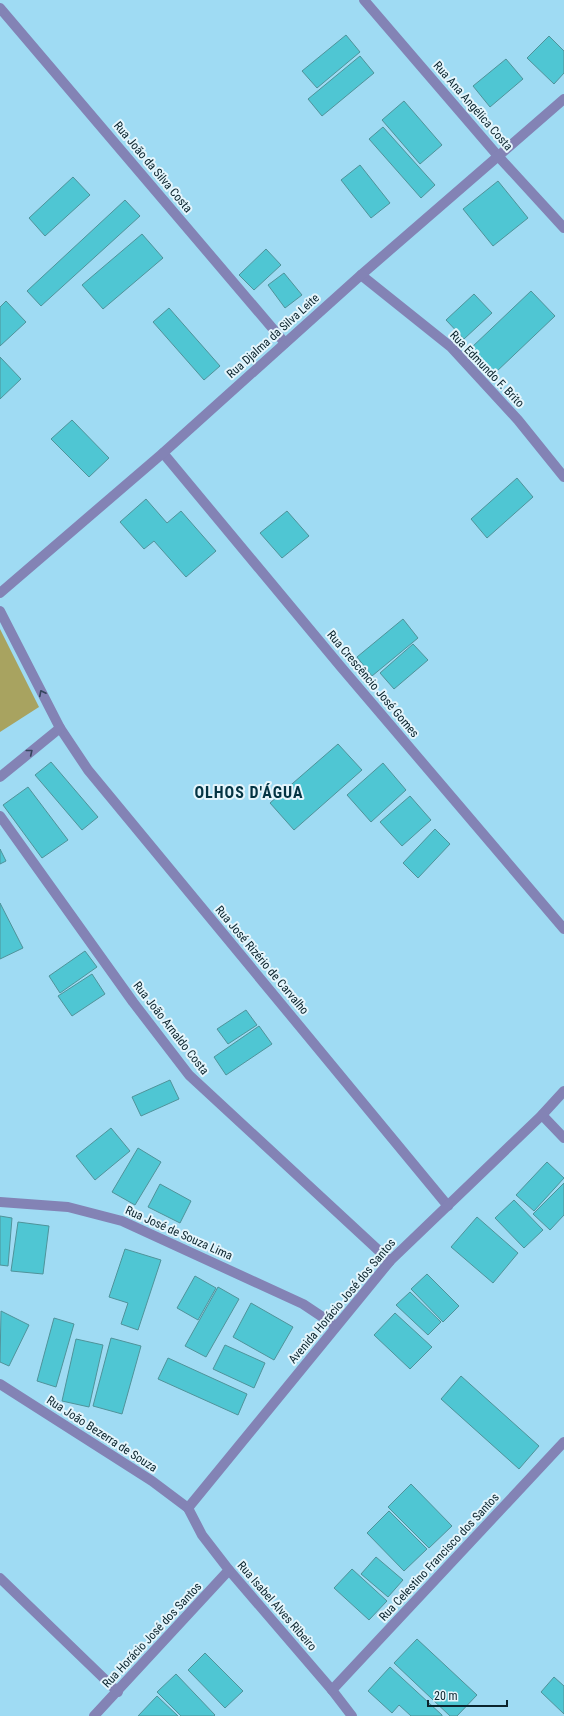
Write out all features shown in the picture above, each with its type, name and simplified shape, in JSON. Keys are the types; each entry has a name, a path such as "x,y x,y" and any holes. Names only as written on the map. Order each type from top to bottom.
{"street":[{"name":"Rua Ana Angélica Costa","path":"364,0 498,156 564,228"},
{"name":"Rua João da Silva Costa","path":"0,8 285,343"},
{"name":"Rua Djalma da Silva Leite","path":"0,593 163,453 361,275 564,99"},
{"name":"Rua Edmundo F. Brito","path":"361,275 451,347 518,420 564,477"},
{"name":"Rua Crescêncio José Gomes","path":"163,453 341,667 564,929"},
{"name":"Rua José Rizério de Carvalho","path":"0,611 60,728 88,770 448,1206"},
{"path":"0,777 60,728"},
{"name":"Rua João Arnaldo Costa","path":"0,816 133,1002 189,1076 390,1260"},
{"name":"Avenida Horácio José dos Santos","path":"188,1508 390,1260 542,1115 564,1091"},
{"path":"542,1115 564,1138"},
{"name":"Rua José de Souza Lima","path":"0,1202 68,1207 122,1221 303,1304 336,1326"},
{"name":"Rua João Bezerra de Souza","path":"0,1384 152,1480 188,1508"},
{"name":"Rua Celestino Francisco dos Santos","path":"332,1690 564,1442"},
{"name":"Rua Isabel Alves Ribeiro","path":"188,1508 202,1535 229,1570 332,1690 346,1714"},
{"name":"Rua Horácio José dos Santos","path":"94,1716 118,1692 229,1570"},
{"path":"0,1578 118,1692"}],"shaded area":[{"path":"0,629 39,707 0,732"}],"building":[{"path":"346,35 360,52 317,88 302,71"},
{"path":"549,36 564,51 564,73 554,84 527,58"},
{"path":"360,56 374,73 322,116 308,99"},
{"path":"506,59 523,79 490,107 473,86"},
{"path":"404,101 442,145 420,164 382,120"},
{"path":"383,127 435,185 421,198 369,139"},
{"path":"360,165 390,203 371,218 341,180"},
{"path":"73,177 90,195 45,236 29,218"},
{"path":"498,181 528,218 493,246 463,209"},
{"path":"125,200 140,216 41,306 27,291"},
{"path":"142,234 163,258 103,309 82,285"},
{"path":"266,249 281,265 254,290 239,275"},
{"path":"284,273 302,295 285,308 268,285"},
{"path":"531,291 555,316 495,373 471,348"},
{"path":"474,294 492,313 464,339 446,320"},
{"path":"6,301 26,322 0,346 0,307"},
{"path":"169,308 220,366 204,380 153,322"},
{"path":"0,357 21,379 0,399"},
{"path":"72,420 109,458 89,477 51,439"},
{"path":"517,478 533,497 487,538 471,519"},
{"path":"146,499 167,523 181,511 216,551 186,577 154,541 144,549 120,522"},
{"path":"287,511 309,536 282,558 260,533"},
{"path":"403,619 418,638 372,676 357,657"},
{"path":"413,644 428,660 394,689 380,673"},
{"path":"338,744 362,770 294,830 270,803"},
{"path":"51,762 98,817 82,830 35,775"},
{"path":"383,763 406,790 371,822 347,795"},
{"path":"28,787 68,840 42,858 3,805"},
{"path":"410,796 431,820 402,846 380,822"},
{"path":"435,829 450,844 418,878 403,863"},
{"path":"0,849 6,861 0,864"},
{"path":"0,903 23,948 0,959"},
{"path":"85,951 97,967 60,993 49,976"},
{"path":"92,974 105,994 72,1016 58,996"},
{"path":"246,1010 257,1025 228,1044 217,1029"},
{"path":"259,1026 272,1044 226,1075 214,1057"},
{"path":"170,1080 179,1099 141,1116 132,1097"},
{"path":"111,1128 130,1151 95,1180 76,1156"},
{"path":"138,1148 161,1162 135,1205 112,1192"},
{"path":"547,1162 564,1178 534,1211 516,1195"},
{"path":"564,1183 564,1215 550,1230 533,1214"},
{"path":"160,1184 191,1201 180,1223 148,1207"},
{"path":"514,1200 543,1230 524,1248 495,1218"},
{"path":"0,1216 12,1218 8,1266 0,1265"},
{"path":"477,1217 518,1253 493,1283 451,1247"},
{"path":"18,1222 49,1226 43,1274 11,1271"},
{"path":"125,1249 161,1260 138,1330 121,1324 128,1303 109,1297"},
{"path":"427,1274 459,1306 443,1322 411,1289"},
{"path":"195,1276 216,1288 198,1320 177,1308"},
{"path":"218,1287 239,1299 206,1357 185,1346"},
{"path":"410,1292 441,1322 428,1335 396,1305"},
{"path":"251,1303 293,1327 274,1360 233,1337"},
{"path":"1,1311 29,1325 9,1366 0,1362"},
{"path":"395,1313 432,1347 410,1369 374,1335"},
{"path":"54,1318 74,1324 56,1387 37,1381"},
{"path":"111,1338 141,1346 122,1414 93,1406"},
{"path":"76,1339 103,1345 89,1407 62,1401"},
{"path":"225,1345 265,1363 254,1388 213,1369"},
{"path":"168,1358 247,1394 238,1415 158,1379"},
{"path":"461,1376 539,1446 519,1469 441,1399"},
{"path":"411,1484 452,1526 429,1548 388,1507"},
{"path":"389,1511 427,1549 404,1571 367,1533"},
{"path":"376,1557 403,1580 388,1597 361,1574"},
{"path":"352,1569 387,1601 369,1620 334,1588"},
{"path":"417,1639 477,1695 457,1716 450,1716 394,1663"},
{"path":"205,1653 243,1691 225,1708 188,1670"},
{"path":"390,1667 442,1716 411,1716 399,1705 392,1713 368,1691"},
{"path":"176,1674 215,1715 214,1716 181,1716 157,1692"},
{"path":"554,1677 564,1686 564,1714 541,1692"},
{"path":"157,1696 178,1716 138,1716"}],"district":[{"name":"OLHOS D'ÁGUA","path":"249,792"}]}
